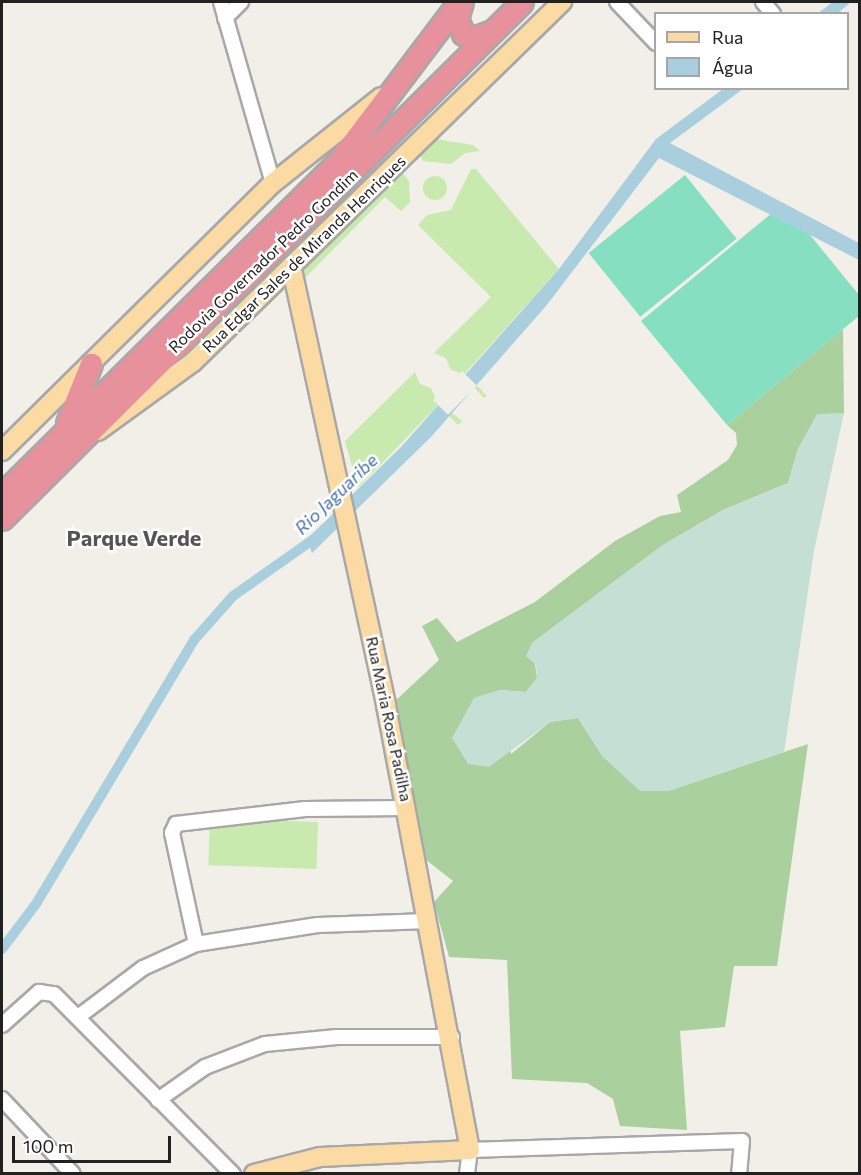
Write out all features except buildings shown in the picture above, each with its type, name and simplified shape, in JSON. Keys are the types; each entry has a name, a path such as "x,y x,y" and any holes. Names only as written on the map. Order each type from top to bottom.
{"highway":[{"name":"Rodovia Governador Pedro Gondim","path":"2,519 66,441 334,166 392,86 460,2"},
{"path":"460,2 457,18 463,34 476,38 496,30"},
{"name":"Rodovia Governador Pedro Gondim","path":"2,494 66,441 496,30 522,2"},
{"path":"66,441 92,364"}],"main road":[{"name":"Rua Edgar Sales de Miranda Henriques","path":"66,441 166,386 562,2"},
{"path":"2,451 273,183 392,86"},
{"name":"Rua Maria Rosa Padilha","path":"291,266 407,808 452,1037 470,1150"},
{"path":"254,1173 320,1157 470,1150"}],"street":[{"path":"221,2 273,183"},
{"path":"225,18 242,2"},
{"path":"412,63 424,32 450,2"},
{"path":"618,2 654,42"},
{"path":"196,944 174,826 305,809 407,808"},
{"path":"78,1017 143,968 196,944 318,925 428,921"},
{"path":"2,1025 45,990 78,1017 233,1173"},
{"path":"158,1100 205,1067 265,1044 338,1037 452,1037"},
{"path":"2,1099 73,1173"},
{"path":"470,1150 742,1141 739,1173"},
{"name":"Rua Maria Rosa Padilha","path":"467,1173 470,1150"}],"green space":[{"path":"436,139 473,145 480,151 465,153 451,164 423,161 419,153"},
{"path":"471,169 476,169 559,269 465,373 487,396 484,398 462,374 450,369 446,358 434,353 491,297 418,225 427,215 451,210"},
{"path":"402,172 409,181 410,202 401,211 385,197 302,281 298,271"},
{"path":"685,175 737,239 640,317 589,253"},
{"path":"435,176 443,180 447,188 443,196 435,200 427,196 423,188 427,180"},
{"path":"784,203 859,295 859,316 727,425 641,321"},
{"path":"843,329 844,413 817,415 798,449 788,483 723,510 663,545 532,643 537,678 526,692 499,690 511,754 550,722 578,718 603,757 668,791 808,744 777,966 734,966 725,1027 680,1031 687,1130 620,1126 613,1099 587,1083 512,1079 507,960 449,957 434,902 453,881 425,859 393,703 439,660 422,626 437,618 457,642 535,602 615,541 660,516 681,512 677,495 728,460 737,445 736,433 727,425"},
{"path":"415,372 420,384 431,388 436,400 462,421 458,425 438,405 358,488 345,441"},
{"path":"844,413 814,551 784,752 668,791 640,791 603,757 578,718 550,722 489,767 468,764 452,738 474,698 499,690 526,692 537,678 536,665 526,656 532,643 663,545 723,510 788,483 798,449 817,414"},
{"path":"210,818 318,822 316,869 208,865"}],"water":[{"path":"833,2 851,2 839,12 819,12"},
{"path":"722,90 742,90 670,143 859,243 859,260 659,158 546,306 431,437 312,553 307,539 401,447 559,269 656,139"}],"pier":[{"path":"462,371 477,386 448,415 433,400"}],"waterway":[{"name":"Rio Jaguaribe","path":"2,949 36,904 194,640 233,596 318,536"}],"district":[{"name":"Parque Verde","path":"134,538"}]}
